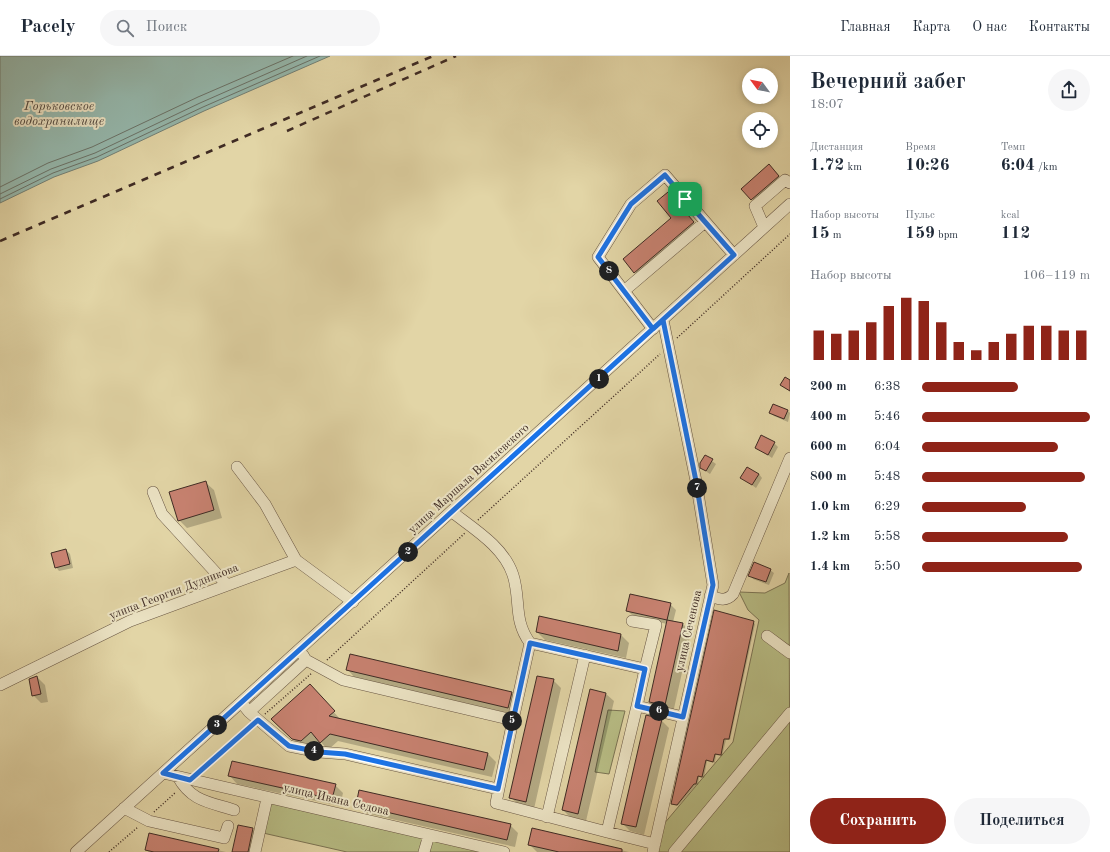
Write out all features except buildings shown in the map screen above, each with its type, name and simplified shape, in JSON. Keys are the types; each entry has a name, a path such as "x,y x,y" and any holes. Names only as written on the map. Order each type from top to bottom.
{"street":[{"path":"653,329 598,257 631,204 665,175 734,255"},
{"path":"764,227 755,206 785,180 790,183"},
{"name":"улица Маршала Василевского","path":"81,851 124,808 353,602 790,204"},
{"path":"624,291 705,222"},
{"name":"улица Сеченова","path":"654,848 713,585 696,481 663,320"},
{"path":"710,596 724,600 730,598 733,594 790,458"},
{"path":"237,467 265,504 296,560 353,602"},
{"path":"153,492 162,514 227,585"},
{"path":"452,512 497,549 508,562 514,576 518,615 522,632 530,643 645,669"},
{"name":"улица Георгия Дудникова","path":"0,685 130,621 296,560"},
{"path":"607,832 656,625 632,621"},
{"path":"768,636 790,653"},
{"path":"530,643 496,803 607,832 654,848"},
{"path":"300,649 306,660 342,680 513,720"},
{"path":"548,817 585,655"},
{"path":"249,712 306,660"},
{"path":"241,702 249,712 289,746 319,752 345,754 498,789"},
{"path":"637,706 683,717"},
{"path":"674,852 790,713"},
{"name":"улица Ивана Седова","path":"163,773 184,781 504,852"},
{"path":"184,781 195,797 234,810"},
{"path":"255,852 266,803"},
{"path":"124,808 146,820 224,838 228,826"},
{"path":"424,852 429,835"}],"path":[{"path":"110,852 146,820 184,781 319,667 790,234"}],"green space":[{"path":"789,573 790,852 656,852 663,825 733,742 759,620 748,610 739,592 765,593 785,583"},
{"path":"608,710 625,711 609,774 595,772"},
{"path":"270,803 482,852 347,852 263,833"}],"water":[{"name":"Горьковское водохранилище","path":"0,56 330,56 204,111 98,161 54,177 0,203"}],"railway":[{"path":"0,241 433,56"},
{"path":"287,131 456,56"}],"route":[{"path":"685,199 665,175 631,204 598,257 653,329 663,320 696,481 713,585 683,717 637,706 645,669 530,643 498,789 345,754 319,752 289,746 258,720 190,780 163,773 353,602 663,320 734,255 685,199"}]}
